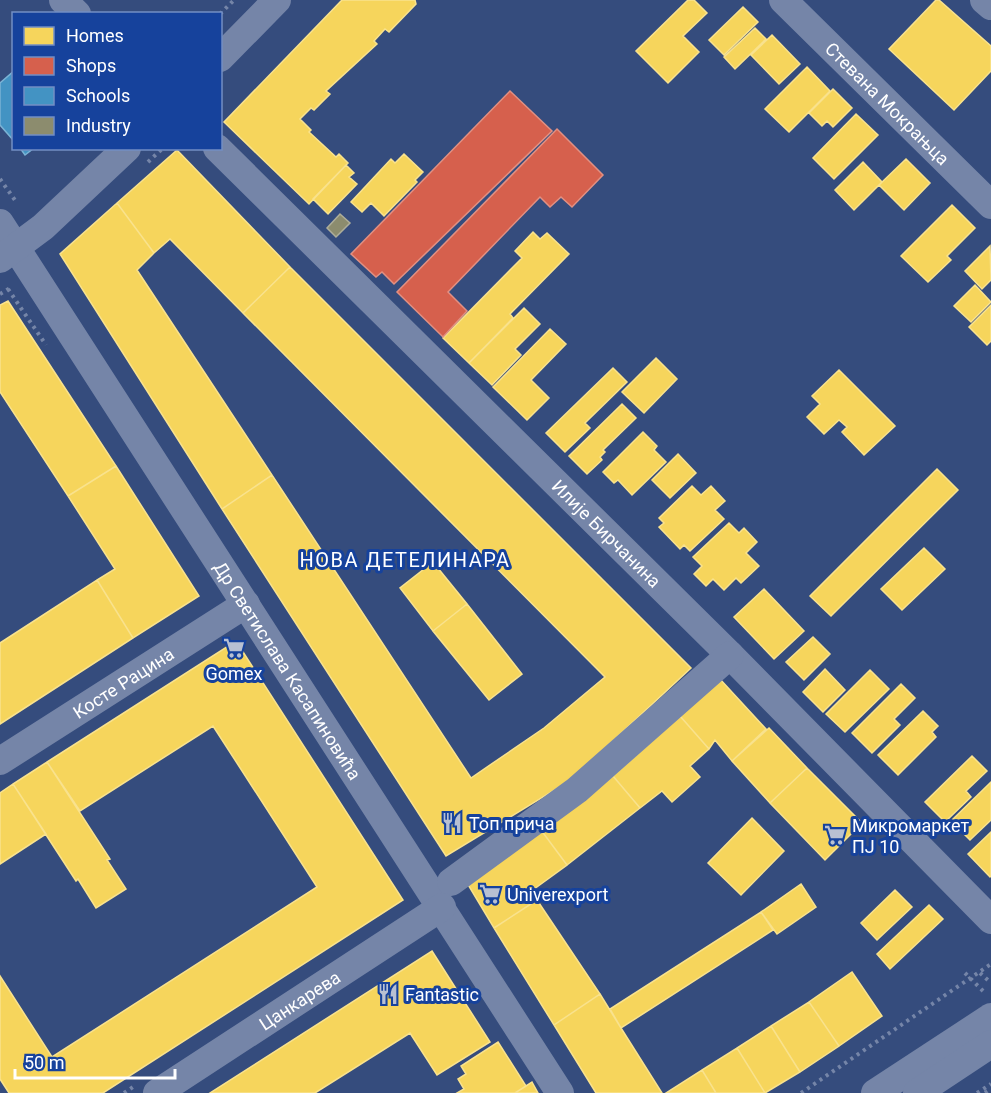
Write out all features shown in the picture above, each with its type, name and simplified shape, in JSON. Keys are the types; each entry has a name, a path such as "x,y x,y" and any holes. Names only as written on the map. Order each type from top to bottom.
{"street":[{"path":"63,0 75,12"},
{"path":"222,56 277,0"},
{"name":"Стевана Мокрањца","path":"785,0 991,205"},
{"path":"984,0 991,6"},
{"path":"8,254 43,227 125,150"},
{"name":"Илије Бирчанина","path":"219,150 730,656 991,920"},
{"name":"Др Светислава Касапиновића","path":"0,223 8,254 446,894 560,1093"},
{"name":"Косте Рацина","path":"0,761 246,604"},
{"name":"Цанкарева","path":"157,1093 446,894 577,790 730,656"},
{"path":"875,1093 991,1017"},
{"path":"917,1093 991,1044"}],"path":[{"path":"222,12 234,0"},
{"path":"8,289 48,348"},
{"path":"801,1093 971,980 991,964"},
{"path":"980,973 991,983"},
{"path":"965,974 991,999"},
{"path":"977,1093 991,1084"},
{"path":"985,1093 991,1089"}],"building: Homes":[{"path":"342,0 415,0 416,4 389,32 385,29 374,41 377,44 326,91 330,94 314,110 311,108 300,119 311,130 309,132 336,157 339,154 348,163 309,204 224,122"},
{"path":"688,0 694,0 707,13 683,36 699,52 668,83 636,51"},
{"path":"936,0 939,0 991,46 991,71 954,110 889,49"},
{"path":"743,7 758,22 724,55 709,40"},
{"path":"755,28 766,39 735,69 724,57"},
{"path":"772,35 800,64 779,84 751,55"},
{"path":"807,67 830,91 789,132 765,109"},
{"path":"833,89 852,108 833,127 827,121 822,126 809,113"},
{"path":"856,114 878,135 834,179 813,158"},
{"path":"177,150 290,267 243,313 170,239 154,253 117,203"},
{"path":"404,154 423,172 415,180 417,182 384,216 371,203 362,212 351,202 391,159 395,163"},
{"path":"906,159 930,183 904,210 879,185"},
{"path":"863,162 882,182 854,210 835,190"},
{"path":"346,165 354,173 349,177 357,184 328,214 313,199"},
{"path":"117,203 154,253 137,270 272,475 222,509 60,254"},
{"path":"952,205 975,228 947,256 951,260 928,282 901,256"},
{"path":"533,232 540,239 547,233 569,254 510,314 513,318 469,363 443,338 522,258 515,251"},
{"path":"990,246 991,280 982,289 965,271"},
{"path":"290,267 691,668 571,780 446,856 222,509 272,475 471,778 544,728 605,677 243,313"},
{"path":"975,285 991,302 971,322 954,306"},
{"path":"8,301 116,466 68,496 0,392 0,305"},
{"path":"991,305 991,341 987,345 969,327"},
{"path":"524,308 540,324 515,349 521,355 492,385 469,363"},
{"path":"550,329 566,344 531,380 549,398 527,420 493,387"},
{"path":"656,358 677,379 644,413 622,392"},
{"path":"613,368 627,382 585,423 590,428 565,452 546,433"},
{"path":"839,370 895,426 864,455 842,432 847,427 839,420 824,434 807,417 820,404 812,396"},
{"path":"622,404 636,418 603,450 605,452 600,457 602,460 587,474 569,456"},
{"path":"643,432 657,446 654,450 666,462 632,495 618,480 614,483 603,472"},
{"path":"678,454 696,473 670,498 652,480"},
{"path":"116,466 199,596 133,638 97,580 115,569 68,496"},
{"path":"937,469 958,490 831,616 810,596"},
{"path":"692,486 701,495 711,486 725,501 715,510 724,519 690,551 684,545 680,549 659,527 664,523 659,518"},
{"path":"729,523 739,533 744,528 757,542 746,553 759,566 741,583 736,578 724,590 713,579 706,586 694,574 702,566 693,557"},
{"path":"924,548 945,569 902,610 881,589"},
{"path":"433,562 467,604 433,631 400,588"},
{"path":"97,580 133,638 0,724 0,643"},
{"path":"764,589 804,631 774,659 734,617"},
{"path":"467,604 522,674 489,700 433,631"},
{"path":"813,637 830,654 804,680 786,662"},
{"path":"236,641 403,900 103,1093 9,1093 0,1079 0,976 52,1057 317,887 213,726 80,811 47,762"},
{"path":"825,669 845,690 823,712 803,692"},
{"path":"870,670 889,689 845,732 826,714"},
{"path":"719,678 766,729 732,761 715,740 709,749 680,716"},
{"path":"901,684 915,698 894,719 900,725 872,753 852,733"},
{"path":"923,711 938,726 932,732 936,737 898,775 878,755"},
{"path":"680,716 709,749 690,766 700,777 672,802 662,791 640,808 613,776"},
{"path":"769,728 807,768 770,803 732,761"},
{"path":"972,756 987,771 966,791 971,797 945,822 925,802"},
{"path":"47,762 110,859 107,860 126,889 96,908 13,784"},
{"path":"807,768 862,823 825,860 770,803"},
{"path":"613,776 640,808 567,865 541,830"},
{"path":"991,782 991,820 970,840 951,821"},
{"path":"13,784 46,834 0,864 0,793"},
{"path":"752,818 784,851 741,895 708,863"},
{"path":"541,830 567,865 530,892 537,900 494,928 467,883"},
{"path":"991,832 991,876 990,877 968,854"},
{"path":"801,884 816,907 777,934 761,912"},
{"path":"895,890 912,907 877,940 861,923"},
{"path":"537,900 600,994 554,1025 494,928"},
{"path":"929,905 943,919 890,969 877,954"},
{"path":"761,912 773,930 621,1028 610,1009"},
{"path":"432,951 490,1042 437,1075 410,1033 315,1093 210,1093"},
{"path":"852,972 882,1016 839,1046 809,1002"},
{"path":"600,994 662,1093 596,1093 554,1025"},
{"path":"809,1002 839,1046 800,1072 771,1026"},
{"path":"771,1026 800,1072 765,1093 737,1048"},
{"path":"498,1042 526,1086 515,1093 457,1093 464,1089 458,1079 466,1074 461,1066"},
{"path":"737,1048 765,1093 716,1093 702,1070"},
{"path":"702,1070 716,1093 666,1093"},
{"path":"532,1082 538,1093 515,1093 526,1086"}],"building: Shops":[{"path":"510,91 552,131 394,284 382,272 376,277 351,254"},
{"path":"557,129 603,175 572,207 561,197 550,207 540,197 448,292 467,311 443,337 397,292"}],"building: Schools":[{"path":"12,73 12,139 0,125 0,83"},
{"path":"21,150 31,150 25,155"}],"building: Industry":[{"path":"340,214 350,223 336,237 327,228"}],"place":[{"name":"Gomex","path":"234,648"},
{"name":"Топ прича","path":"452,823"},
{"name":"Микромаркет ПЈ 10","path":"835,835"},
{"name":"Univerexport","path":"490,894"},
{"name":"Fantastic","path":"388,994"}],"district":[{"name":"НОВА ДЕТЕЛИНАРА","path":"405,560"}]}
